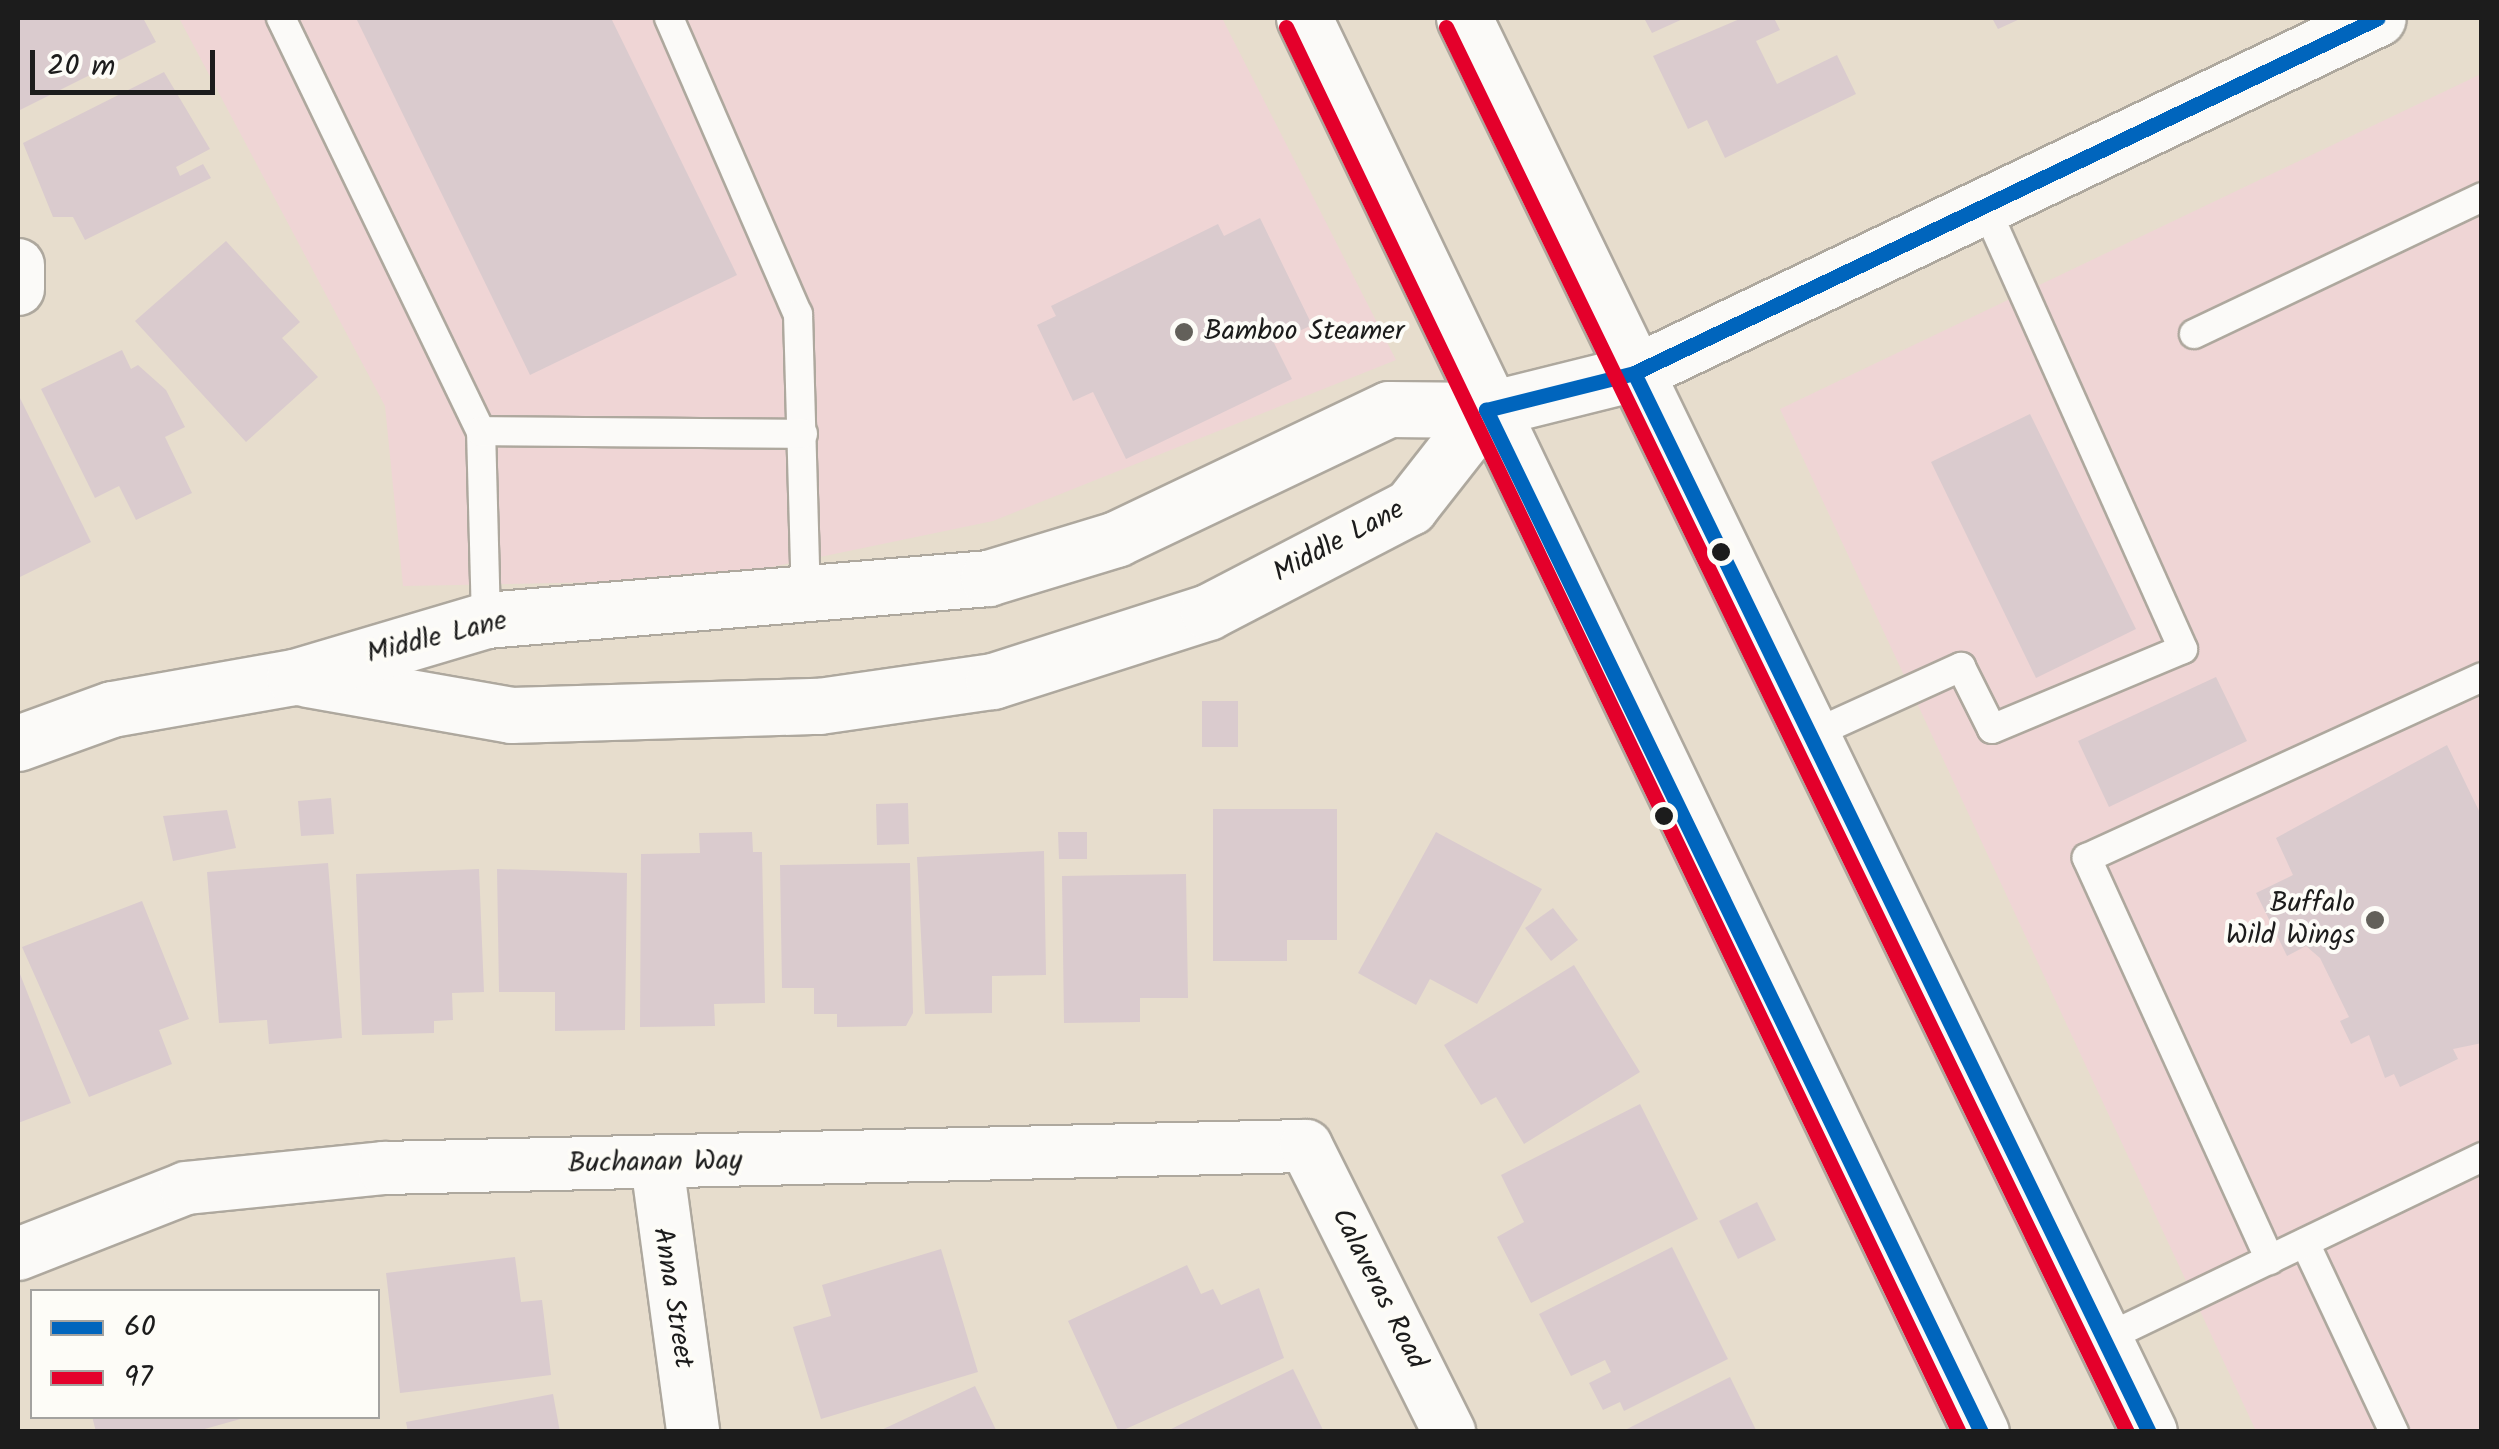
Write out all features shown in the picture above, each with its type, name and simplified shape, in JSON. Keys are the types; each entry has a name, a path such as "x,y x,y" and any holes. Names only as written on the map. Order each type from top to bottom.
{"main road":[{"path":"1304,18 1486,410 1981,1432"},
{"path":"1464,18 2149,1432"},
{"path":"1486,410 1634,374 2378,18"},
{"name":"Middle Lane","path":"18,743 112,710 294,676 486,620 988,578 1116,539 1389,409 1486,410"},
{"name":"Middle Lane","path":"294,676 511,714 818,706 994,681 1208,612 1410,507 1486,410"}],"street":[{"path":"18,265 18,289"},
{"name":"Buchanan Way","path":"18,1254 186,1188 384,1168 1306,1146"},
{"name":"Calaveras Road","path":"1306,1146 1449,1432"},
{"name":"Anna Street","path":"657,1164 693,1432"}],"lane":[{"path":"281,18 481,431 486,620"},
{"path":"669,18 798,314 806,594"},
{"path":"2194,334 2482,197"},
{"path":"1811,735 1961,667 1992,729 2183,649 1985,207"},
{"path":"481,431 803,434"},
{"path":"2270,1260 2088,858 2482,677"},
{"path":"2104,1339 2482,1157"},
{"path":"2305,1243 2394,1432"}],"shaded area":[{"path":"179,18 1222,18 1396,360 993,521 709,580 403,586 385,406"},
{"path":"2481,74 2481,1431 2256,1431 1780,409"}],"building":[{"path":"18,18 143,18 156,42 18,111"},
{"path":"356,18 611,18 737,275 530,375"},
{"path":"1644,18 1685,18 1652,33"},
{"path":"1742,18 1774,18 1780,30 1756,41 1777,84 1837,55 1856,94 1725,158 1707,120 1688,129 1653,56"},
{"path":"1992,18 2022,18 1998,29"},
{"path":"164,72 210,149 176,167 180,176 203,164 211,178 85,240 73,217 53,217 23,143"},
{"path":"1260,218 1312,325 1274,343 1292,379 1126,459 1093,392 1073,401 1037,325 1056,316 1051,306 1218,224 1224,236"},
{"path":"226,241 300,322 282,338 318,377 246,442 135,321"},
{"path":"122,350 131,369 138,365 166,390 185,427 165,437 192,493 136,520 119,486 95,498 41,389"},
{"path":"18,394 91,542 18,578"},
{"path":"2030,414 2136,629 2036,678 1931,462"},
{"path":"2216,677 2247,741 2109,807 2078,741"},
{"path":"1202,701 1238,701 1238,747 1202,747"},
{"name":"Buffalo Wild Wings","path":"2447,745 2482,817 2482,1043 2453,1049 2458,1059 2400,1087 2394,1074 2385,1078 2369,1035 2351,1044 2340,1021 2349,1017 2320,958 2306,946 2287,956 2256,893 2293,875 2276,838"},
{"path":"331,798 334,834 301,836 298,801"},
{"path":"908,803 909,844 877,845 876,804"},
{"path":"1213,809 1337,809 1337,940 1287,940 1287,961 1213,961"},
{"path":"227,810 236,848 173,861 163,816"},
{"path":"752,832 753,852 762,852 765,1003 714,1004 715,1026 640,1027 641,854 700,853 699,833"},
{"path":"1058,832 1087,832 1087,859 1059,859"},
{"path":"1436,832 1542,889 1477,1004 1430,979 1416,1005 1358,973"},
{"path":"1044,851 1046,975 992,976 992,1013 925,1014 917,857"},
{"path":"328,863 342,1038 269,1044 267,1020 219,1023 207,872"},
{"path":"910,863 913,1013 906,1026 837,1027 837,1014 814,1014 814,988 782,988 780,865"},
{"path":"479,869 484,992 452,993 453,1020 434,1021 434,1033 362,1035 356,874"},
{"path":"497,869 627,873 625,1030 555,1031 555,992 499,992"},
{"path":"1186,874 1188,998 1140,998 1140,1022 1064,1023 1062,876"},
{"path":"142,901 189,1019 159,1030 172,1064 89,1097 22,947"},
{"path":"1553,908 1578,940 1551,961 1525,928"},
{"path":"1574,965 1640,1072 1524,1144 1496,1097 1481,1105 1444,1045"},
{"path":"18,969 71,1103 18,1123"},
{"path":"1640,1104 1698,1219 1531,1303 1497,1237 1524,1222 1501,1175"},
{"path":"1757,1202 1776,1240 1738,1259 1719,1221"},
{"path":"1672,1247 1728,1359 1624,1411 1620,1402 1603,1410 1589,1383 1611,1372 1605,1360 1571,1376 1539,1314"},
{"path":"941,1249 978,1372 821,1419 793,1327 831,1316 822,1285"},
{"path":"515,1257 521,1302 542,1300 551,1375 400,1393 386,1273"},
{"path":"1187,1265 1201,1294 1213,1289 1221,1305 1259,1288 1284,1358 1119,1432 1068,1321"},
{"path":"1293,1369 1324,1432 1165,1432"},
{"path":"1730,1377 1757,1432 1628,1432 1627,1429"},
{"path":"975,1386 997,1432 877,1432"},
{"path":"553,1394 560,1432 408,1432 406,1422"},
{"path":"93,1419 240,1419 194,1432 96,1432"}],"transit line":[{"name":"60","path":"1981,1432 1486,410 1634,373 2378,18"},
{"name":"97","path":"1286,27 1959,1432"},
{"name":"97","path":"1446,27 2127,1432"},
{"name":"60","path":"1634,373 2149,1432"}],"place":[{"name":"Bamboo Steamer","path":"1184,332"},
{"name":"Buffalo Wild Wings","path":"2375,920"}]}
